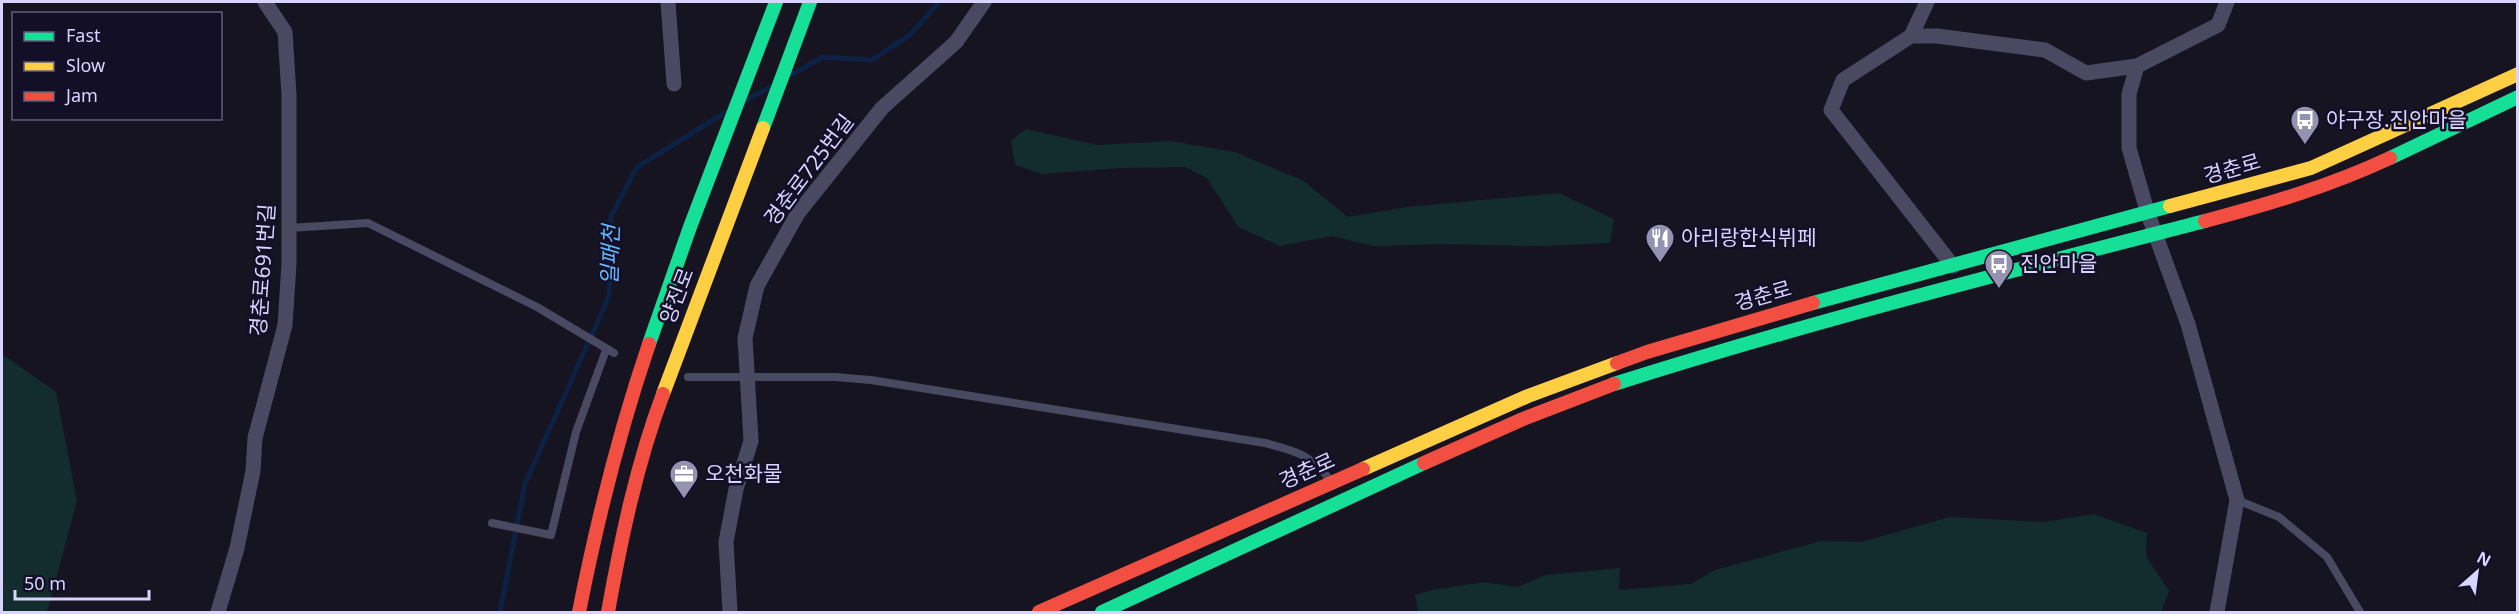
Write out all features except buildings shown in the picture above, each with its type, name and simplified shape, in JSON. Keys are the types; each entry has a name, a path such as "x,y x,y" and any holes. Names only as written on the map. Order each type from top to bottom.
{"street":[{"name":"경춘로691번길","path":"218,612 237,548 253,471 255,438 285,325 289,228 289,94 285,32 265,2"},
{"path":"668,2 674,84"},
{"name":"양진로","path":"579,612 605,487 631,398 718,154 776,2"},
{"name":"양진로","path":"608,612 615,573 651,426 810,2"},
{"name":"경춘로725번길","path":"730,612 726,542 736,489 751,441 745,338 757,285 798,213 882,108 956,42 984,2"},
{"path":"1927,2 1911,36 1843,80 1831,110 1953,266"},
{"path":"1911,36 1937,36 2044,50 2086,73 2137,66 2218,25 2227,2"},
{"path":"2137,66 2129,94 2129,148 2148,214 2157,232 2188,324 2237,500 2217,612"},
{"name":"경춘로","path":"1039,612 1528,396 1647,352 1804,305 2148,214 2311,168 2517,74"},
{"name":"경춘로","path":"1102,612 1344,498 1523,419 1599,389 1737,345 1853,312 2266,205 2347,178 2517,97"}],"lane":[{"path":"289,228 368,223 537,307 610,352 576,432 551,535 492,523"},
{"path":"688,377 747,376 871,380 1265,443 1305,455 1318,464 1332,483"},
{"path":"2237,500 2279,517 2327,557 2360,612"}],"green space":[{"path":"1026,129 1097,145 1171,141 1235,152 1302,180 1348,217 1406,207 1559,193 1614,219 1610,243 1542,246 1441,244 1373,246 1332,236 1280,246 1238,227 1207,178 1185,167 1122,168 1042,174 1015,165 1011,141"},
{"path":"2,354 56,392 77,501 47,612 2,612"},
{"path":"2094,514 2147,533 2146,556 2169,591 2161,612 1423,612 1418,611 1415,595 1484,582 1517,587 1545,575 1620,568 1619,590 1691,584 1715,570 1821,541 1861,542 1950,517 2044,522"}],"waterway":[{"name":"일패천","path":"791,75 823,57 872,60 911,34 939,2"},
{"name":"일패천","path":"747,100 770,87"},
{"name":"일패천","path":"500,612 525,484 609,296 611,216 637,167 726,112"}],"traffic: fast":[{"path":"649,344 690,227 776,2"},
{"path":"763,128 810,2"},
{"path":"2390,158 2518,97"},
{"path":"1813,303 2170,206"},
{"path":"1614,384 1834,319 2205,221"},
{"path":"1102,612 1424,463"}],"traffic: slow":[{"path":"2170,206 2311,168 2518,74"},
{"path":"663,394 763,128"},
{"path":"1363,469 1528,396 1617,363"}],"traffic: jam":[{"path":"2205,221 2299,194 2390,158"},
{"path":"1617,363 1813,303"},
{"path":"579,612 610,477 649,344"},
{"path":"1424,463 1523,419 1614,384"},
{"path":"608,612 631,502 645,447 663,394"},
{"path":"1039,612 1363,469"}],"place":[{"name":"야구장.진안마을","path":"2305,146"},
{"name":"아리랑한식뷔페","path":"1660,264"},
{"name":"진안마을","path":"1999,290"},
{"name":"오천화물","path":"684,500"}]}
